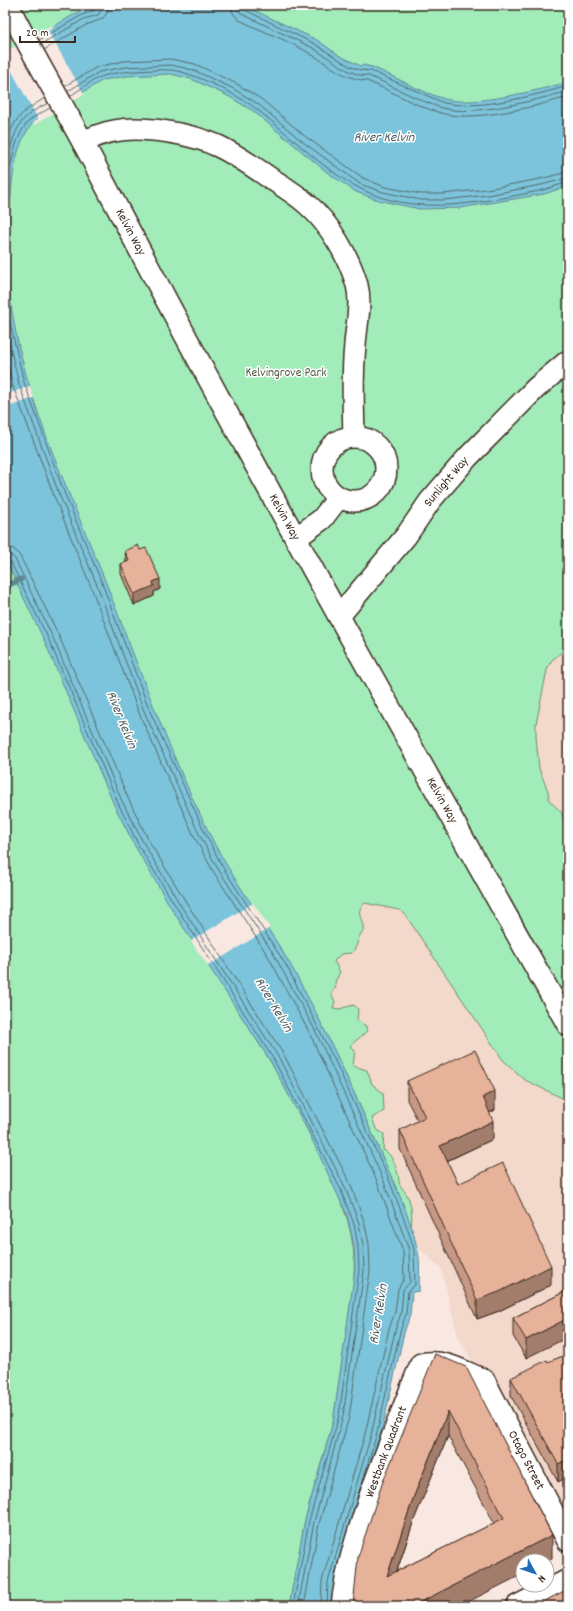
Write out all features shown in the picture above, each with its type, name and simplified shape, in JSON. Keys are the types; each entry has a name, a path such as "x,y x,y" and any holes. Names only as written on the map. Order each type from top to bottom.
{"street":[{"name":"Kelvin Way","path":"12,14 72,125 83,142 184,336 568,1025"},
{"path":"83,142 105,133 124,129 165,132 196,138 218,146 238,157 290,191 316,213 327,227 350,265 358,287 354,366 354,436"},
{"name":"Sunlight Way","path":"339,616 406,536 430,501 468,456 536,388 568,362"},
{"path":"354,436 364,438 374,443 382,450 386,466 384,482 379,490 370,497 360,501 349,501 339,497 331,491 325,482 322,472 323,461 327,451 334,443 344,438 354,436"},
{"path":"296,538 322,519 339,497"},
{"name":"Westbank Quadrant","path":"342,1606 353,1548 394,1430 421,1364 433,1362 447,1364 484,1380"},
{"name":"Otago Street","path":"484,1380 568,1541"},
{"path":"517,1606 568,1580"}],"shaded area":[{"path":"568,538 568,862 506,678"},
{"path":"354,900 391,908 404,913 503,1060 525,1080 568,1101 568,1541 483,1380 458,1337 441,1268 418,1248 410,1219 339,1059 318,919"}],"green space":[{"name":"Kelvingrove Park","path":"5,5 568,5 568,647 551,661 547,670 536,724 536,736 539,769 548,791 549,800 562,813 564,823 568,827 568,1101 525,1080 503,1060 404,913 399,910 365,903 360,910 363,931 354,950 352,953 341,954 334,961 340,972 335,982 336,987 331,993 335,1002 333,1008 339,1009 354,1005 358,1009 357,1020 366,1026 367,1031 350,1046 355,1051 353,1066 367,1070 372,1084 383,1093 384,1111 372,1118 376,1129 384,1134 383,1150 392,1159 398,1173 399,1183 410,1201 412,1219 411,1226 349,1081 296,976 276,942 219,979 277,1072 320,1155 342,1203 351,1235 353,1251 353,1288 333,1422 305,1520 289,1606 5,1606"}],"water":[{"name":"River Kelvin","path":"99,5 243,5 317,40 340,56 361,66 364,65 372,67 436,96 457,101 489,99 524,93 568,82 568,186 544,194 460,208 420,209 381,201 356,192 328,173 253,111 228,96 191,79 171,74 127,76 103,80 33,123 23,138 13,176 8,242 9,289 23,365 47,439 106,583 154,707 193,799 216,847 236,881 290,964 325,1031 400,1196 414,1234 420,1269 419,1291 412,1292 410,1315 404,1333 380,1438 350,1537 336,1606 289,1606 305,1520 333,1422 355,1270 354,1246 347,1215 310,1135 271,1062 173,911 136,848 114,805 45,642 5,559 5,55 80,11"}],"pier":[{"path":"52,25 53,28 48,31 84,94 88,92 34,125 33,123 38,119 5,59 5,52"},
{"path":"30,386 34,398 5,408 5,395"},
{"path":"253,903 270,928 208,966 191,941"}],"building":[{"path":"138,545 140,550 146,548 160,579 153,582 154,586 134,594 121,564 129,561 125,551"},
{"path":"475,1050 495,1091 483,1097 493,1121 440,1146 458,1184 503,1163 551,1266 499,1292 477,1300 400,1130 425,1117 407,1081"},
{"path":"568,1290 568,1318 526,1340 513,1318"},
{"path":"435,1354 466,1367 552,1535 413,1606 353,1606 358,1557 382,1484","holes":["448,1411 504,1518 387,1576 414,1496"]},
{"path":"568,1354 568,1459 558,1464 511,1378 547,1360 548,1362"},
{"path":"568,1589 568,1606 535,1606"}],"waterway":[{"path":"5,587 21,579"}]}
